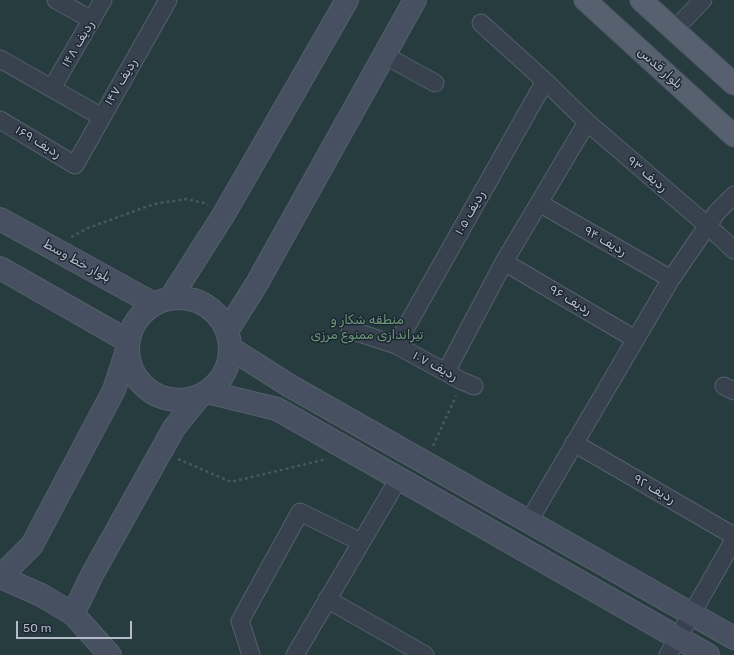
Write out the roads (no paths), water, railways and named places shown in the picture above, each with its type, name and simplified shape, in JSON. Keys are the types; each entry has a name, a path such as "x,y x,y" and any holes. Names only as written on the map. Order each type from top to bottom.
{"main road":[{"path":"110,655 73,614 41,595 0,577 32,545 114,390 133,326 142,314 162,301 224,214 347,0"},
{"path":"73,614 92,573 174,428 204,394 220,380 228,365 229,339 256,285 415,0"},
{"name":"بلوار قدس","path":"585,0 734,136"},
{"path":"641,0 734,84"},
{"name":"بلوار خط وسط","path":"0,218 52,247 162,301"},
{"path":"0,268 127,346 130,365 136,378 145,388 157,396 171,400 186,400 204,394 277,409 399,478 673,646 708,655"},
{"path":"162,301 188,299 204,304 218,316 229,339 290,386 734,638"}],"street":[{"path":"56,0 92,20"},
{"name":"ردیف ۱۴۸","path":"52,88 103,0"},
{"name":"ردیف ۱۴۷","path":"75,165 168,0"},
{"path":"674,30 703,0"},
{"name":"ردیف ۹۳","path":"481,22 545,81 586,122 734,250"},
{"path":"384,55 435,84"},
{"path":"0,59 102,116"},
{"name":"ردیف ۱۰۵","path":"396,345 545,81"},
{"name":"ردیف ۱۶۹","path":"0,120 75,165"},
{"path":"446,372 504,262 586,122"},
{"path":"528,521 670,279 717,212 734,195"},
{"name":"ردیف ۹۴","path":"539,203 670,279"},
{"name":"ردیف ۹۶","path":"504,262 635,339"},
{"name":"ردیف ۱۰۷","path":"350,330 396,345 468,384"},
{"name":"ردیف ۹۲","path":"574,443 734,536"},
{"path":"295,655 399,478"},
{"path":"251,655 240,621 300,512 361,542"},
{"path":"673,646 734,540"},
{"path":"327,599 415,653"}],"park label":[{"name":"منطقه شکار و تیراندازی ممنوع مرزی","path":"367,328"}]}
